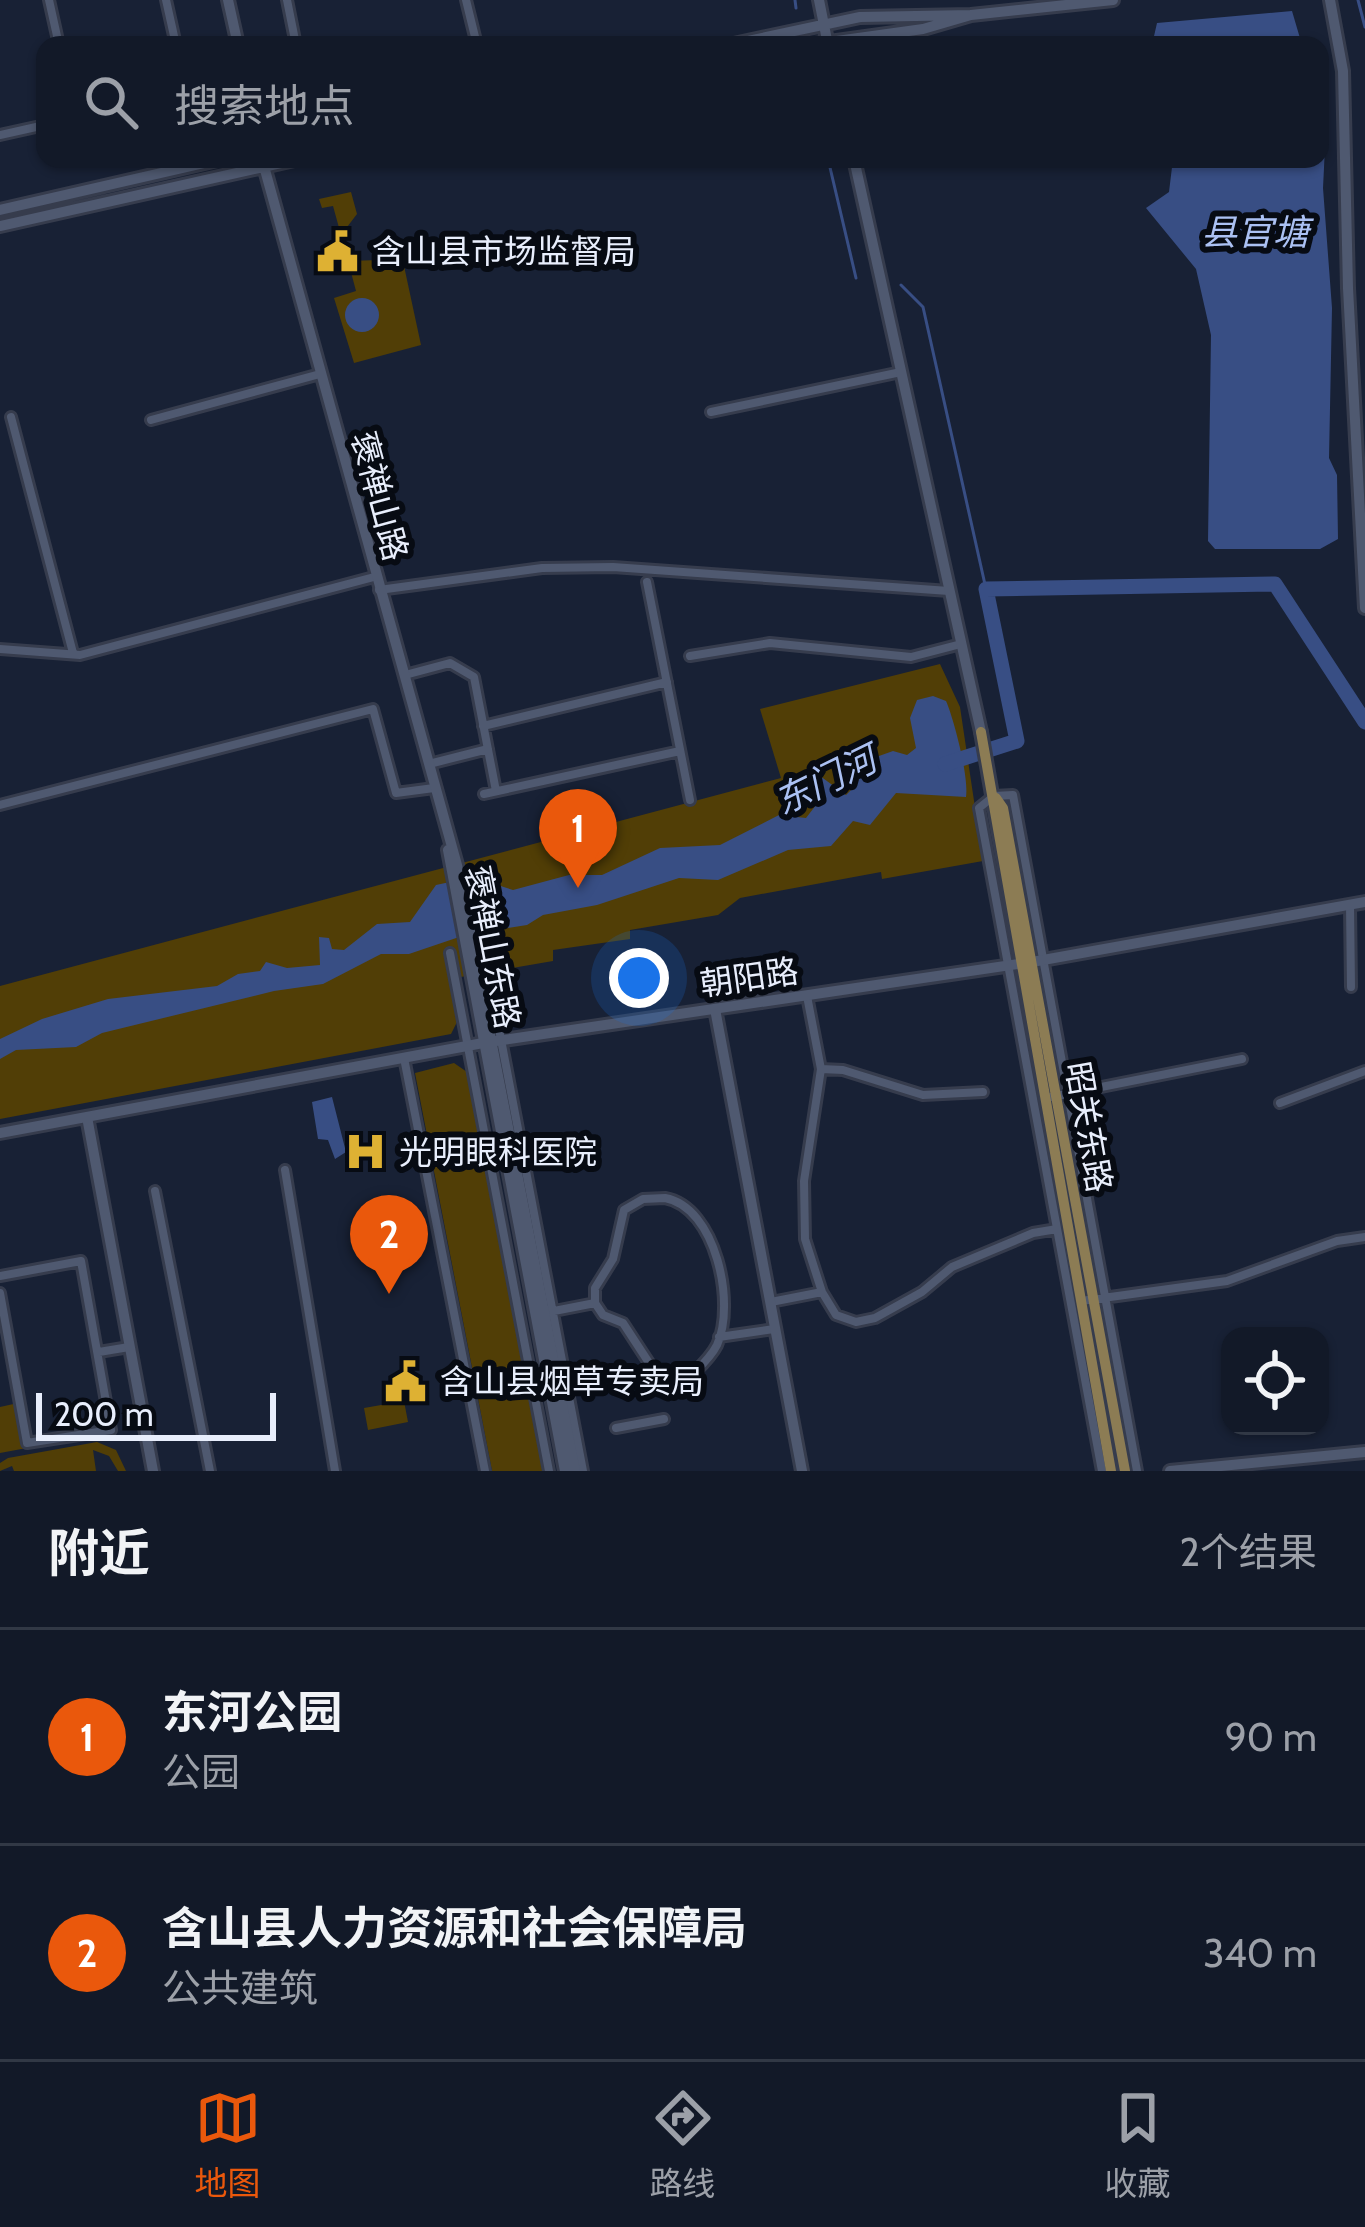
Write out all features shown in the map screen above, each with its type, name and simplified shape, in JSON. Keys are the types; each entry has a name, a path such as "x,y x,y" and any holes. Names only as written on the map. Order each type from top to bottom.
{"main road":[{"path":"228,0 236,36"},
{"path":"819,0 827,36"},
{"path":"768,36 824,23 922,12 971,15 1113,0"},
{"path":"1330,0 1343,71 1360,576 1365,608"},
{"path":"876,36 971,15"},
{"path":"0,210 183,168"},
{"path":"0,225 242,168"},
{"name":"褒禅山路","path":"264,168 448,847"},
{"name":"昭关东路","path":"856,168 981,732 1056,1096 1125,1471"},
{"name":"褒禅山东路","path":"448,847 579,1471"},
{"name":"朝阳路","path":"0,1133 468,1046 1026,963 1365,902"},
{"path":"715,1009 802,1471"},
{"name":"昭关东路","path":"1056,1096 1062,1228 1093,1299 1107,1471"},
{"path":"87,1117 153,1471"},
{"name":"褒禅山东路","path":"544,1313 565,1471"},
{"path":"1170,1471 1365,1452"}],"street":[{"path":"50,0 57,36"},
{"path":"166,0 174,36"},
{"path":"286,0 294,36"},
{"path":"466,0 475,36"},
{"path":"0,135 36,127"},
{"path":"711,412 901,372"},
{"path":"151,420 320,374"},
{"path":"11,417 73,653"},
{"path":"0,649 73,653 376,584 542,568 613,567 950,591"},
{"path":"647,582 690,800"},
{"path":"690,656 770,643 911,657 961,644"},
{"path":"403,676 442,664 468,670 474,677 496,791"},
{"path":"483,727 667,682"},
{"path":"0,805 374,709 396,794 434,788"},
{"path":"428,764 488,749"},
{"path":"484,794 680,751"},
{"path":"994,796 1013,795 1026,963 1062,1228 1107,1471"},
{"path":"1351,903 1351,987"},
{"path":"483,945 492,1042"},
{"path":"450,952 549,1471"},
{"path":"1026,963 1056,1096 1242,1059"},
{"path":"807,996 820,1069 802,1213 822,1292 845,1320 875,1318 922,1292 952,1267 1033,1233 1062,1228"},
{"path":"404,1058 485,1471"},
{"path":"820,1069 843,1070 923,1095 983,1092"},
{"path":"1280,1103 1365,1071"},
{"path":"285,1170 335,1471"},
{"path":"154,1191 210,1471"},
{"path":"672,1198 691,1211 710,1237 723,1301 719,1337 692,1375 655,1372 622,1323 603,1315 595,1303 596,1288 614,1259 624,1210 643,1199 672,1198"},
{"path":"1137,1471 1093,1299 1227,1281 1337,1241 1365,1237"},
{"path":"0,1276 81,1261 110,1430 30,1445 0,1293"},
{"path":"769,1302 822,1292"},
{"path":"544,1313 595,1303"},
{"path":"719,1337 774,1329"},
{"path":"99,1352 129,1347"},
{"path":"616,1428 664,1419"}],"shaded area":[{"path":"351,192 357,214 341,235 333,206 322,208 319,199"},
{"path":"398,238 421,345 354,363 334,298 356,291 348,261 379,260"},
{"path":"940,664 960,707 983,861 882,879 881,872 740,898 718,915 630,930 630,939 553,950 553,961 449,979 458,1020 451,1034 0,1119 0,986 781,778 760,709"},
{"path":"454,1063 467,1072 544,1471 492,1471 415,1073"},
{"path":"404,1401 408,1422 368,1430 364,1408"},
{"path":"18,1403 27,1448 0,1453 0,1407"},
{"path":"97,1442 116,1450 126,1471 118,1471 109,1456 93,1450 96,1471 14,1471 12,1466 0,1471 0,1463 8,1458"}],"water":[{"path":"1292,11 1299,36 1154,36 1157,23"},
{"name":"县官塘","path":"1172,168 1324,168 1332,308 1329,458 1337,475 1338,539 1320,549 1215,549 1208,541 1211,335 1196,269 1146,208 1169,192"},
{"path":"362,298 374,303 379,315 374,327 362,332 350,327 345,315 350,303"},
{"path":"933,696 946,701 949,709 966,797 896,793 870,825 853,821 831,846 788,850 718,880 679,878 597,905 543,915 527,925 468,934 409,954 381,954 323,984 274,991 102,1033 76,1047 16,1050 0,1059 0,1039 42,1019 108,999 217,986 238,974 260,971 266,962 287,968 320,965 319,937 329,938 332,949 344,950 377,924 410,922 436,885 473,877 513,890 569,875 602,875 660,848 720,845 779,815 806,818 823,796 818,785 805,784 816,773 846,795 857,784 865,761 893,751 907,755 916,748 910,718 917,700"},
{"path":"332,1097 346,1152 335,1159 328,1140 318,1139 312,1102"}],"waterway":[{"path":"795,0 796,8"},
{"path":"1358,0 1365,27"},
{"path":"830,168 856,278"},
{"path":"901,285 923,307 986,589"},
{"name":"东门河","path":"945,764 1017,741 986,589 1275,584 1365,722"}],"place":[{"name":"含山县市场监督局","path":"338,251"},
{"name":"东河公园","path":"578,888"},
{"name":"光明眼科医院","path":"365,1152"},
{"name":"含山县人力资源和社会保障局","path":"389,1294"},
{"name":"含山县烟草专卖局","path":"406,1381"}]}
